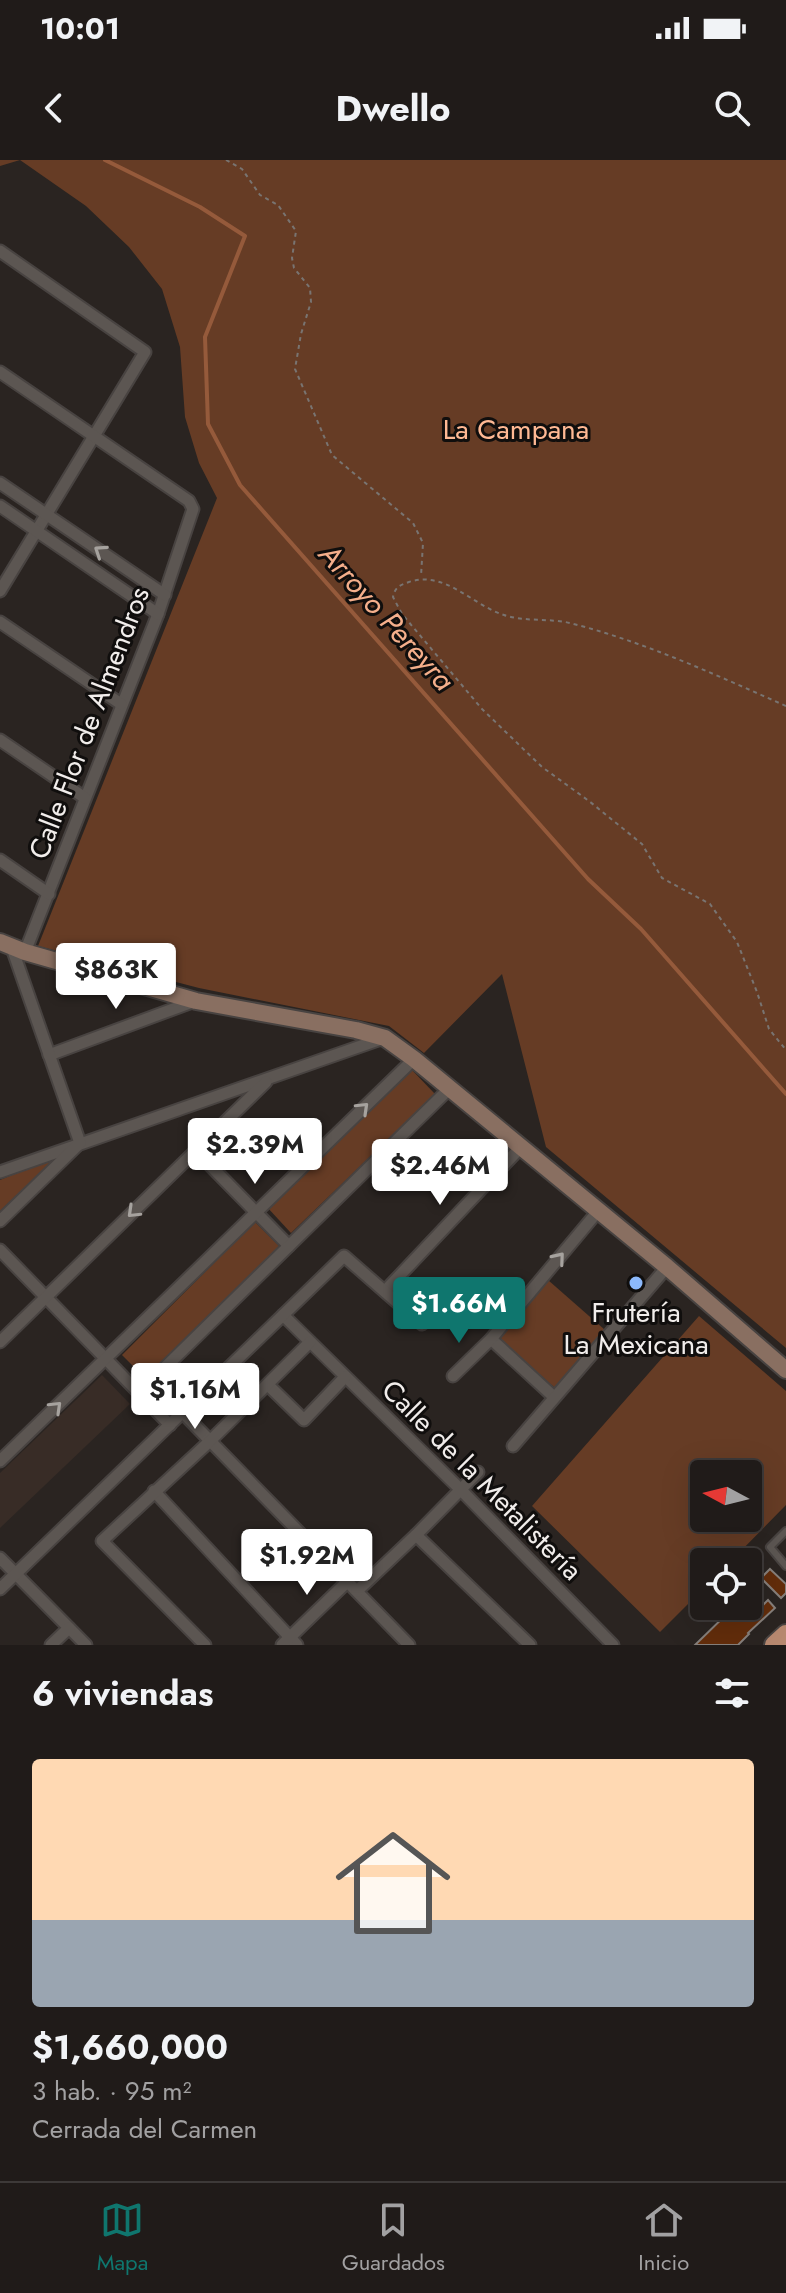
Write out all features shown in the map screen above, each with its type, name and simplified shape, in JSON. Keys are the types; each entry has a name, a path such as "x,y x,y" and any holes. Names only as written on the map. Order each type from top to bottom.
{"main road":[{"path":"12,947 196,1001 385,1038 599,1210 786,1370"},
{"path":"774,1645 786,1634"}],"street":[{"path":"0,251 145,352 0,591"},
{"path":"0,372 94,437"},
{"name":"Calle Flor de Almendros","path":"12,947 49,894 158,614 193,509 189,501 94,437"},
{"path":"0,483 165,595"},
{"path":"0,506 158,614"},
{"path":"0,622 121,704"},
{"path":"0,740 85,798"},
{"path":"0,860 49,894"},
{"path":"12,947 80,1143"},
{"path":"49,1055 196,1001"},
{"path":"1,1168 385,1038"},
{"path":"0,1461 414,1059"},
{"path":"0,1342 269,1079"},
{"path":"139,1393 449,1089"},
{"path":"0,1221 80,1143"},
{"path":"385,1291 520,1148"},
{"path":"196,1151 289,1246"},
{"path":"453,1376 491,1339 599,1210"},
{"path":"0,1250 170,1425"},
{"path":"0,1589 344,1256 422,1324"},
{"path":"513,1446 667,1267"},
{"name":"Calle de la Metalistería","path":"283,1315 613,1645"},
{"path":"491,1339 554,1397"},
{"path":"205,1645 102,1541 210,1441 310,1342"},
{"path":"268,1385 304,1420 345,1377"},
{"path":"182,1412 409,1645"},
{"path":"357,1591 478,1472"},
{"path":"154,1491 290,1643 347,1582"},
{"path":"416,1535 530,1645"},
{"path":"0,1558 86,1645"},
{"path":"51,1645 69,1628"}],"lane":[{"path":"786,1531 770,1547 786,1566"}],"path":[{"path":"226,160 242,169 260,195 278,205 296,231 292,258 294,268 310,288 311,302 295,369 332,455 413,523 423,543 421,578"},
{"path":"786,706 678,658 569,623 504,615 451,586 421,578 394,590 393,597 402,614 482,709 542,767 642,844 662,878 710,904 737,942 769,1029 786,1050"}],"shaded area":[{"path":"102,1375 130,1404 0,1528 0,1473"}],"green space":[{"path":"0,160 20,160 0,166"},
{"name":"La Campana","path":"20,160 786,160 786,1348 546,1147 502,974 424,1053 389,1026 199,988 38,946 217,498 199,463 185,417 180,347 162,289 129,247 86,206"},
{"path":"411,1069 435,1094 291,1233 267,1207"},
{"path":"59,1155 0,1211 0,1180"},
{"path":"255,1222 279,1246 146,1379 122,1355"},
{"path":"548,1280 605,1330 555,1388 498,1338"},
{"path":"699,1316 786,1391 786,1505 762,1529 762,1460 690,1460 690,1532 759,1532 744,1548 690,1548 690,1602 660,1632 532,1506"}],"building":[{"path":"770,1569 786,1584 786,1593 781,1598 762,1577"},
{"path":"768,1600 775,1608 738,1645 695,1645 721,1620 762,1620 762,1606"}],"waterway":[{"name":"Arroyo Pereyra","path":"105,160 200,207 245,236 205,337 208,424 240,485 588,879 641,929 786,1094"}],"place":[{"name":"Frutería La Mexicana","path":"636,1283"}]}
